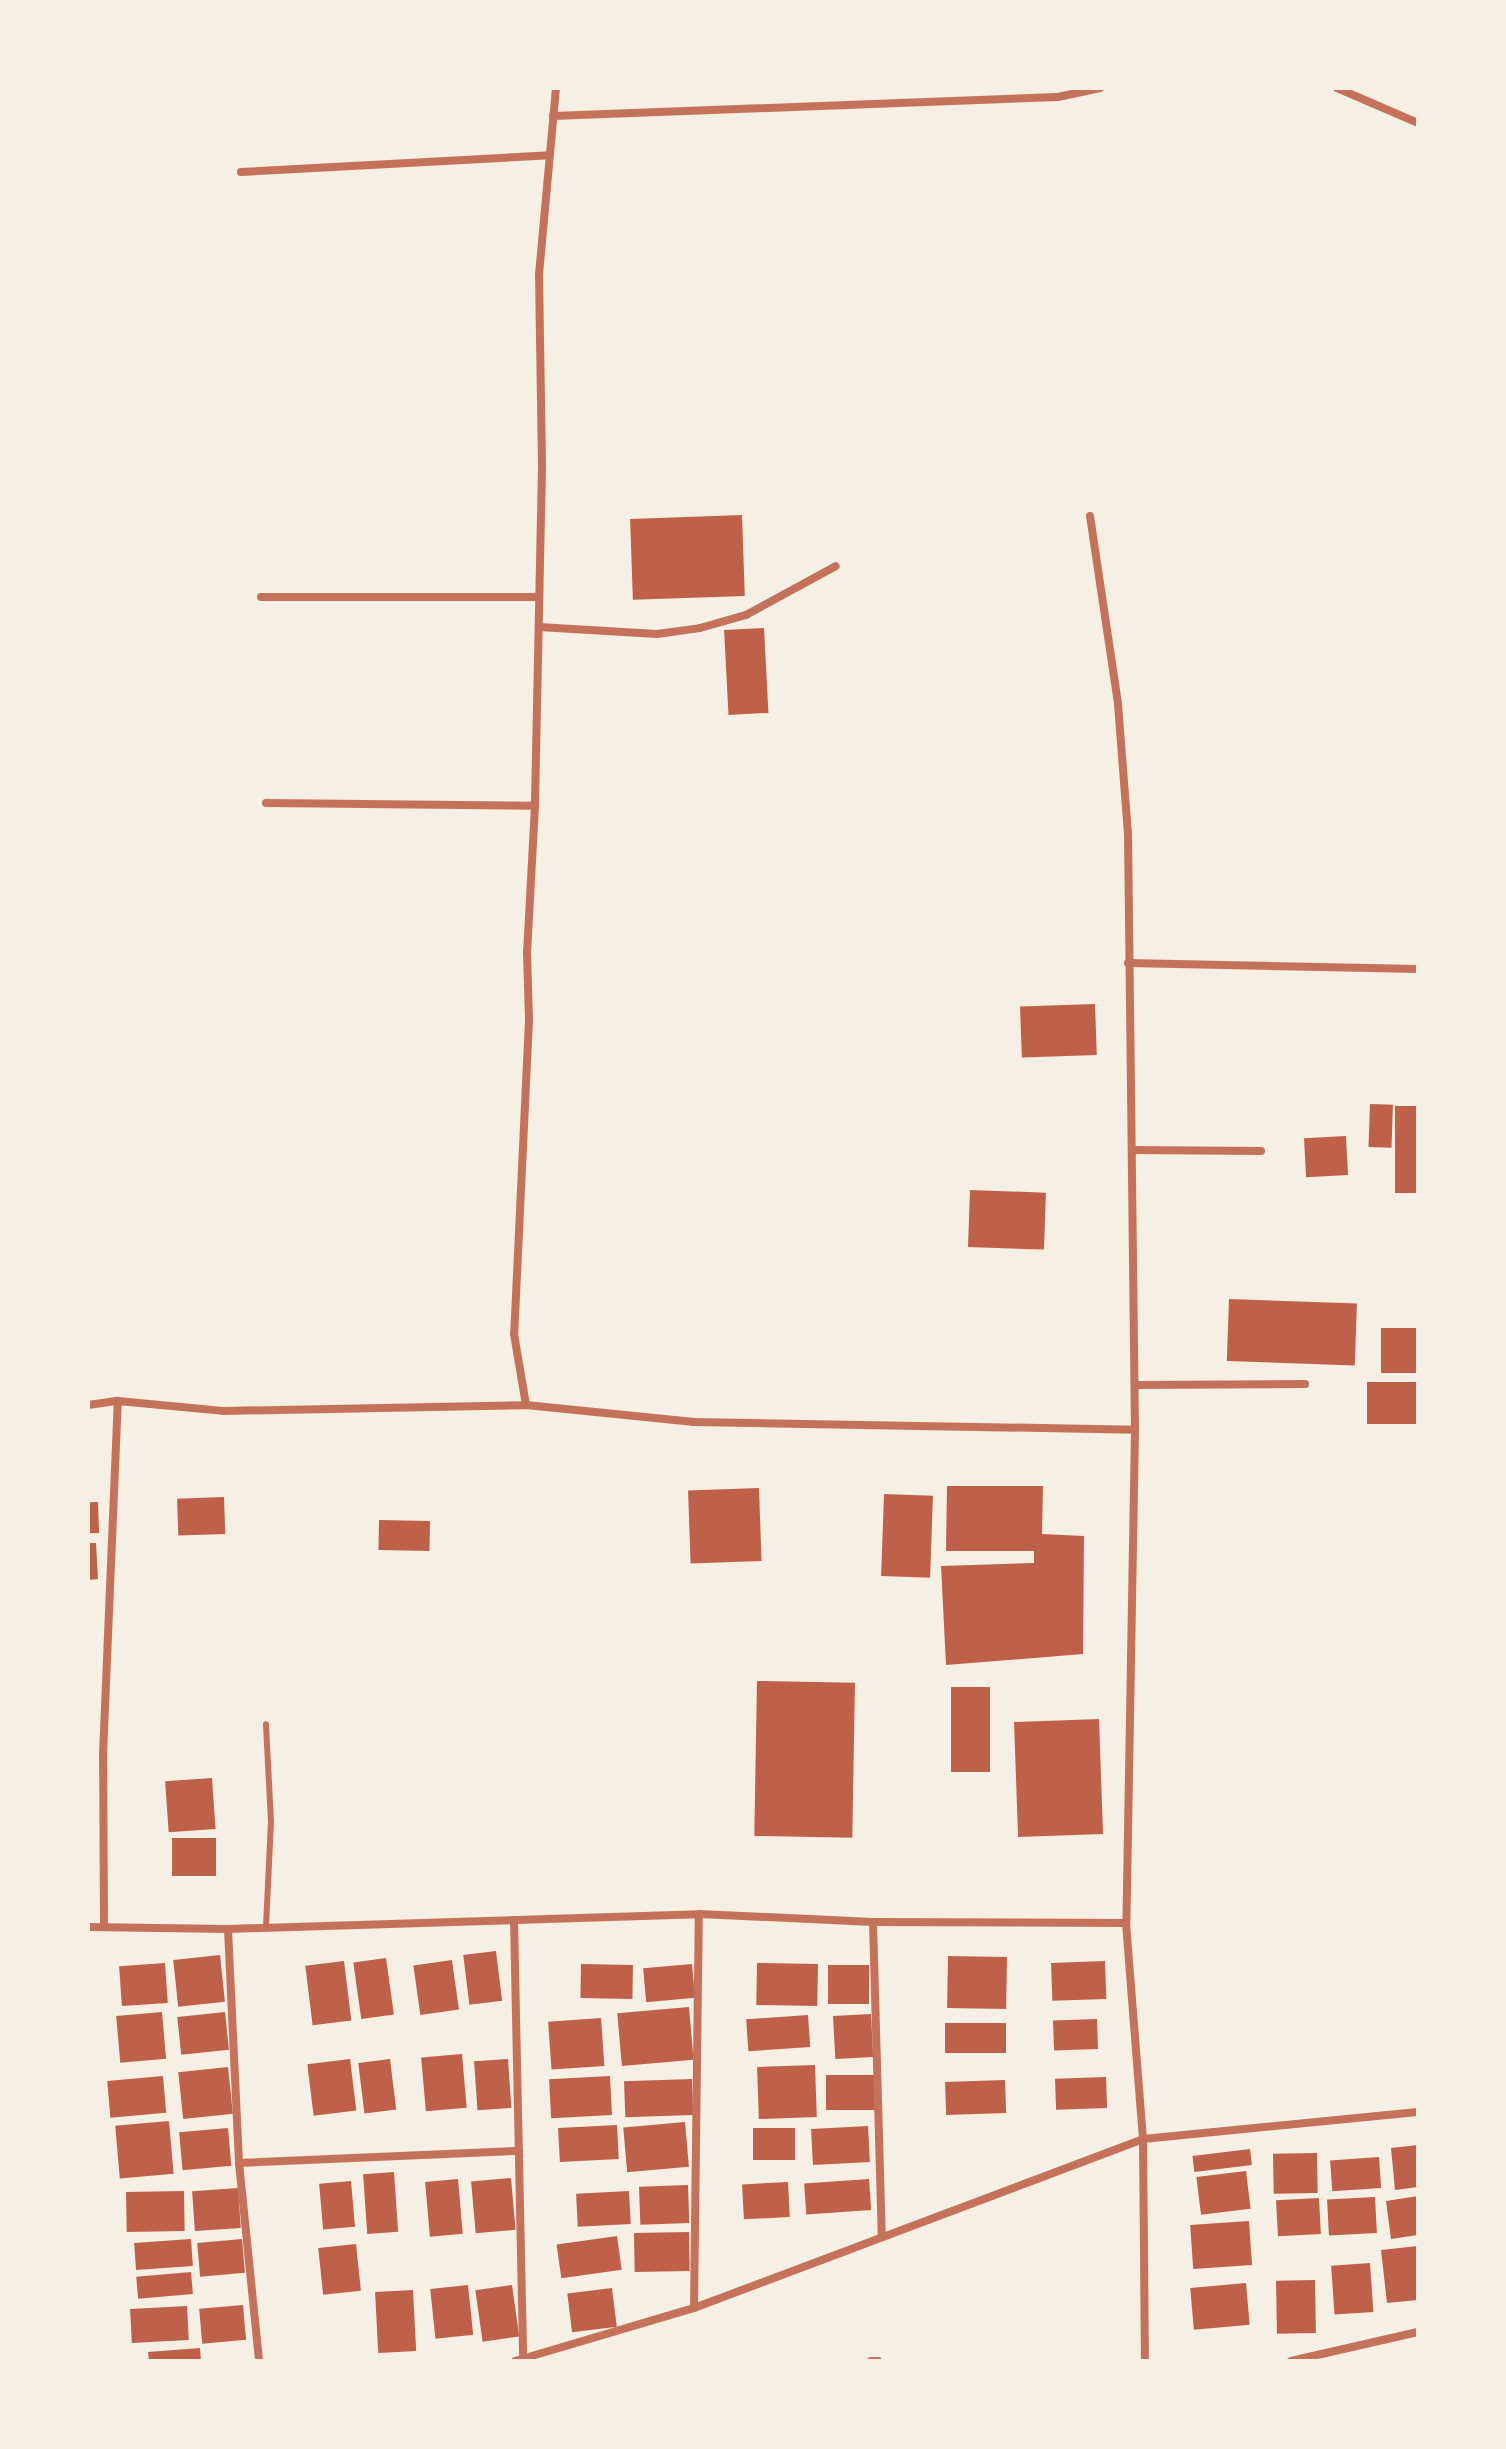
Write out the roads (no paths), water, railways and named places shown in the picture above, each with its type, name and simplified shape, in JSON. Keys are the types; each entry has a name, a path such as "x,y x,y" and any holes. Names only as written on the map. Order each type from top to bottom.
{"street":[{"path":"526,1405 514,1334 529,1020 527,952 535,806 542,468 539,274 556,88"},
{"path":"553,116 1058,97 1100,88"},
{"path":"1337,88 1418,123"},
{"path":"241,172 550,155"},
{"path":"1090,516 1118,704 1128,833 1135,1430 1126,1923 1143,2139 1145,2361"},
{"path":"539,627 657,634 700,628 746,615 836,566"},
{"path":"261,597 539,597"},
{"path":"266,803 535,806"},
{"path":"1128,963 1418,969"},
{"path":"1132,1150 1261,1151"},
{"path":"1135,1385 1305,1384"},
{"path":"104,1926 103,1755 118,1401"},
{"path":"88,1405 118,1401 223,1411 526,1405 694,1422 1135,1430"},
{"path":"88,1927 228,1929 699,1914 873,1922 1126,1923"},
{"path":"694,2308 699,1914"},
{"path":"514,1920 519,2359 694,2308 1143,2139 1418,2112"},
{"path":"873,1922 882,2236"},
{"path":"228,1929 239,2163 259,2361"},
{"path":"239,2163 519,2151"},
{"path":"1291,2361 1418,2332"},
{"path":"871,2361 878,2361"}],"lane":[{"path":"266,1724 271,1821 266,1927"}]}
